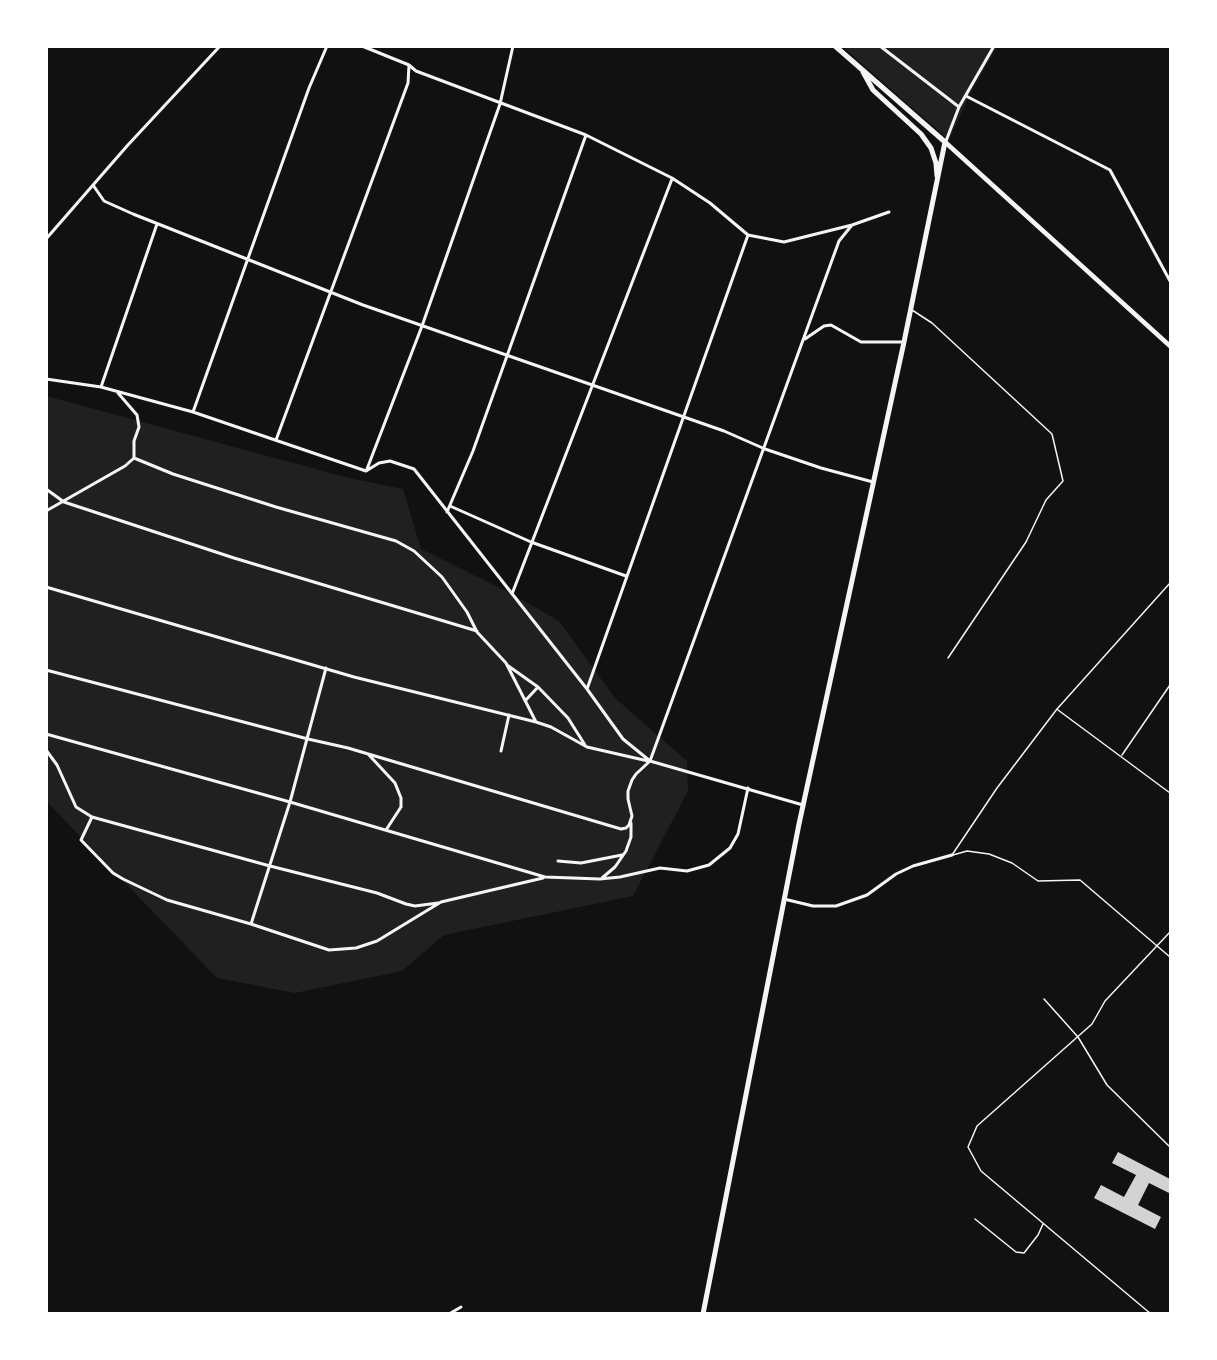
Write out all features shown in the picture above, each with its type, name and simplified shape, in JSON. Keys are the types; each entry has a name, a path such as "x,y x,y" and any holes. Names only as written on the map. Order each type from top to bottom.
{"highway":[{"path":"703,1314 783,899 911,310 945,142 835,46"},
{"path":"861,69 873,90 921,134 931,148 936,163 937,185"}],"main road":[{"path":"945,142 1170,346"}],"street":[{"path":"46,239 220,46"},
{"path":"193,412 309,88 327,46"},
{"path":"362,46 409,65 416,71 586,135 672,178 710,203 748,235 784,242 852,225 889,212"},
{"path":"366,471 422,326 500,104 513,46"},
{"path":"880,46 959,107"},
{"path":"886,52 891,46"},
{"path":"945,142 959,107 994,46"},
{"path":"276,440 408,83 409,65"},
{"path":"966,96 1110,170 1170,281"},
{"path":"447,512 473,452 586,135"},
{"path":"512,594 672,178"},
{"path":"93,185 104,201 422,326 683,416 765,449 821,468 874,482"},
{"path":"101,387 157,223"},
{"path":"600,879 615,867 629,845 631,821 628,791 636,774 650,761 839,241 852,225"},
{"path":"586,689 748,235"},
{"path":"803,340 824,326 831,325 861,342 904,342"},
{"path":"46,379 101,387 193,412 366,471"},
{"path":"46,511 125,466 134,458 134,441 139,427 137,416 117,392"},
{"path":"134,458 173,474 276,507 396,541 414,551 442,577 467,612 477,632 506,663 538,687 568,718 587,747"},
{"path":"366,471 379,463 390,461 414,469 623,739 650,761"},
{"path":"46,489 64,502 234,558 477,632"},
{"path":"450,506 531,542 626,576"},
{"path":"46,587 326,668 536,722 551,727 587,747 650,761 803,805"},
{"path":"506,663 536,722"},
{"path":"251,924 290,802 326,668"},
{"path":"46,670 368,754 621,829 626,828 631,821"},
{"path":"525,700 538,687"},
{"path":"501,751 509,715"},
{"path":"46,735 290,802 545,878"},
{"path":"46,750 57,765 76,807 92,817 270,866 376,892 415,906 439,903 545,878 600,879 660,868 687,871 709,865 730,848 738,834 748,788"},
{"path":"368,754 395,783 401,798 401,807 386,830"},
{"path":"92,817 81,840 113,873 167,900 251,924 329,950 339,951 377,941 439,903"},
{"path":"558,861 580,863 622,855"},
{"path":"783,899 813,906 836,906 867,896 896,874 912,866 952,855"},
{"path":"449,1314 461,1307"}],"lane":[{"path":"911,310 932,323 1052,434 1063,482 1046,500 1026,542 948,658"},
{"path":"952,855 997,788 1057,709 1170,583"},
{"path":"1121,756 1170,685"},
{"path":"1057,709 1170,793"},
{"path":"952,855 967,851 989,854 1012,863 1038,880 1080,880 1170,957"},
{"path":"1151,1314 981,1171 968,1147 977,1126 1092,1024 1105,1001 1170,932"},
{"path":"1044,999 1078,1037 1107,1085 1170,1147"},
{"path":"975,1219 1016,1252 1024,1253 1044,1223"}],"shaded area":[{"path":"843,47 997,47 971,92 949,140"},
{"path":"46,396 349,478 403,489 421,549 512,594 559,621 615,698 687,761 688,791 633,896 444,935 402,971 295,993 217,978 47,802"}],"building":[{"path":"1118,1152 1170,1179 1169,1193 1149,1183 1138,1205 1161,1217 1155,1229 1094,1198 1101,1185 1124,1197 1136,1175 1112,1163"}]}
